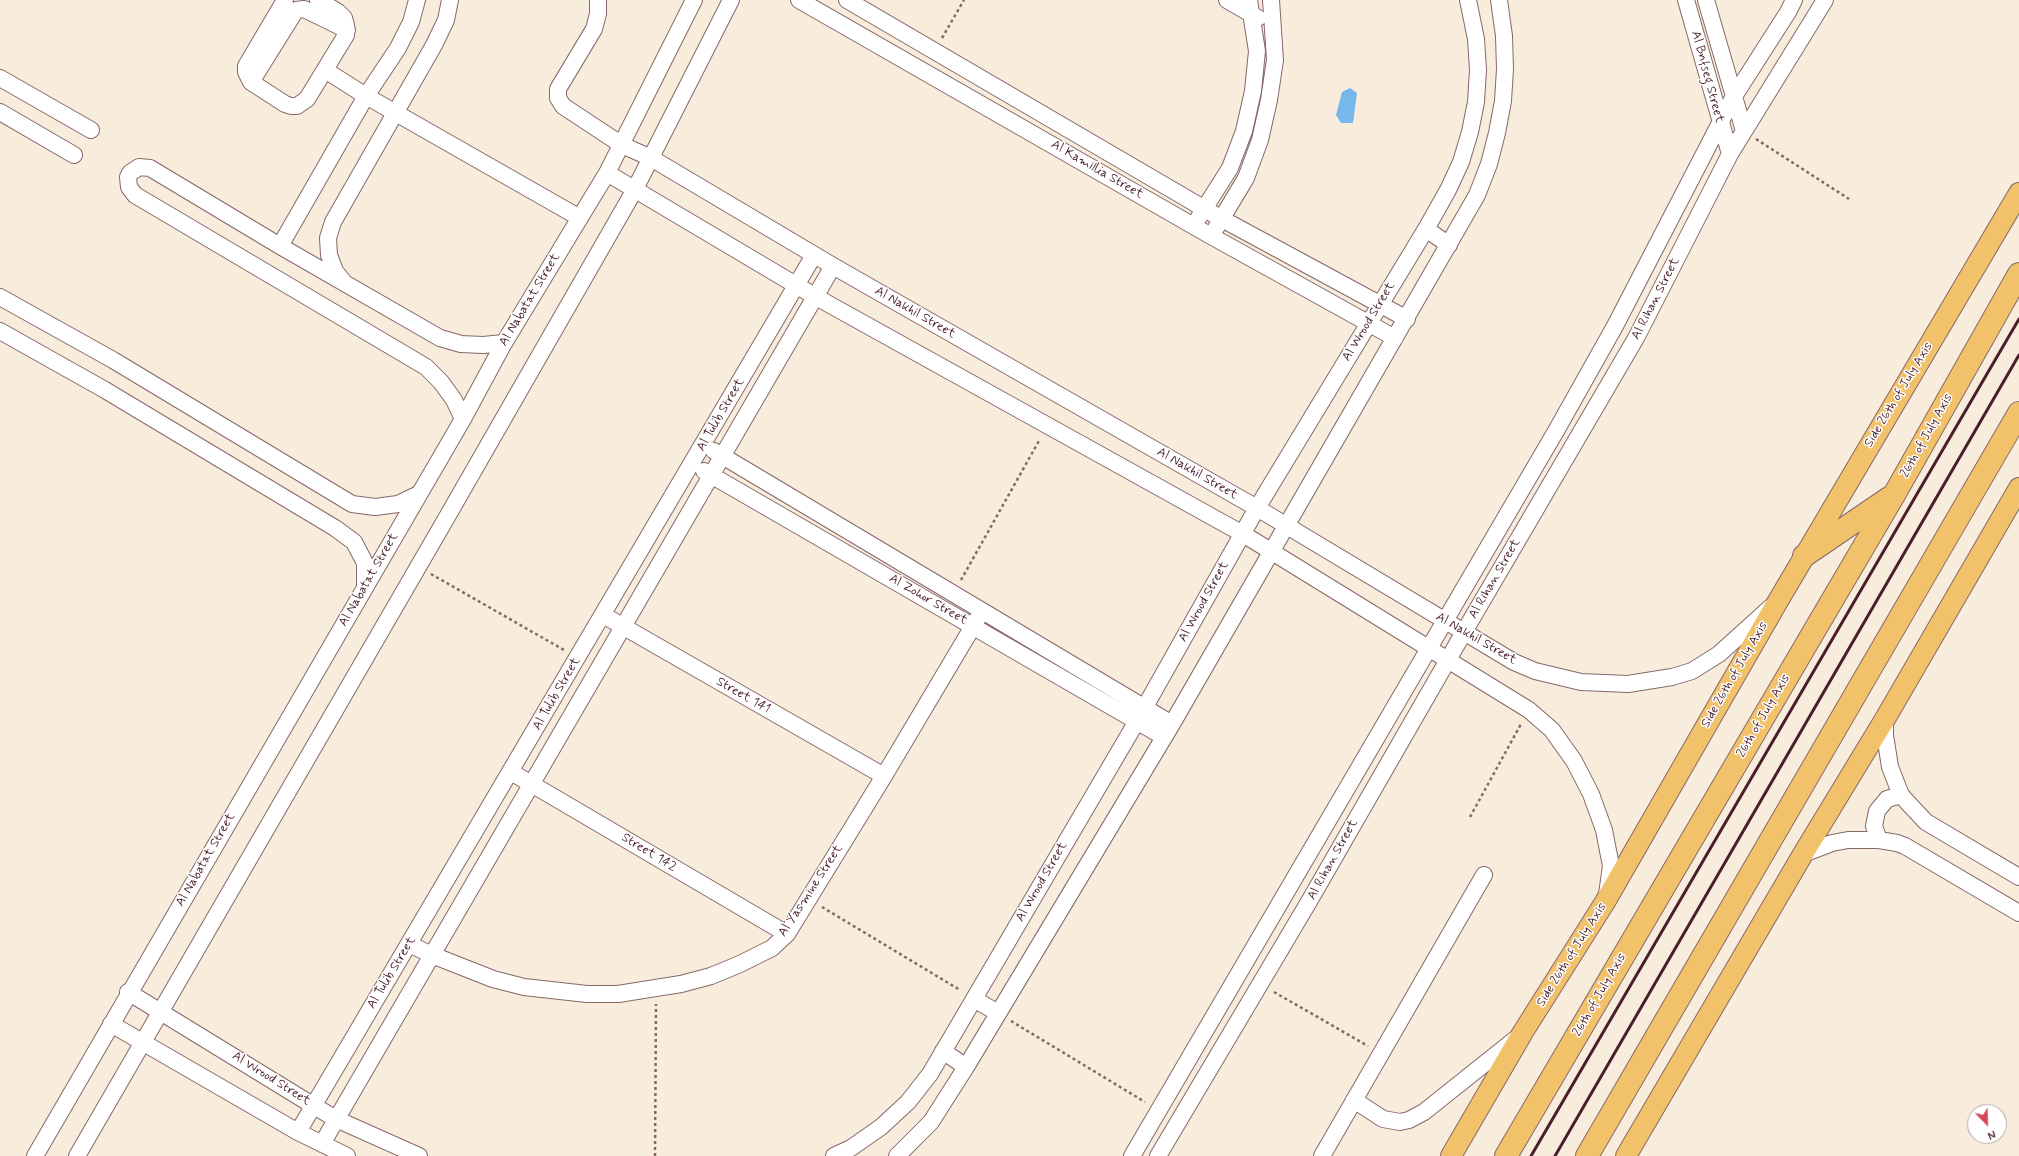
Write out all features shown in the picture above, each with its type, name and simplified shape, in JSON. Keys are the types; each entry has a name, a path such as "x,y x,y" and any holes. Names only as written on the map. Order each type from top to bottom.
{"highway":[{"name":"26th of July Axis","path":"1506,1156 1894,495 2019,274"},
{"path":"1587,1156 2019,413"},
{"path":"1804,556 1894,495"}],"main road":[{"name":"Side 26th of July Axis","path":"1451,1156 1524,1032 1606,902 1804,556 2019,193"},
{"path":"1626,1156 1803,854 1885,719 2019,488"}],"street":[{"path":"285,0 246,66 246,72 251,82 285,104 297,106 307,99 346,35 347,30 344,18 338,12 318,0"},
{"path":"280,246 366,96 398,48 411,22 417,0"},
{"path":"345,284 334,270 329,255 328,238 333,222 434,45 446,20 450,0"},
{"name":"Al Nakhil Street","path":"598,0 598,14 594,29 560,85 558,98 563,106 622,145 651,158 833,266 1257,508 1514,662 1535,671 1581,682 1628,684 1651,681 1692,671 1718,654 1778,601"},
{"name":"Al Nabatat Street","path":"35,1156 128,992 366,587 504,343 607,174 694,0"},
{"path":"77,1156 144,1041 160,1010 419,567 634,191 730,0"},
{"name":"Al Kamillia Street","path":"799,0 1211,236 1369,322 1395,338"},
{"name":"Al Kamillia Street","path":"847,0 1204,209 1380,303 1406,319"},
{"path":"1227,0 1250,7 1272,27"},
{"path":"1211,236 1246,178 1260,140 1269,100 1274,60 1270,0"},
{"name":"Al Wrood Street","path":"834,1156 851,1148 881,1127 908,1102 930,1074 1141,715 1257,508 1426,229 1448,190 1461,162 1470,132 1476,102 1478,70 1476,39 1468,0"},
{"path":"897,1156 931,1122 966,1067 1168,730 1477,195 1489,164 1503,101 1505,69 1504,36 1499,0"},
{"name":"Al Bnfseg Street","path":"1686,0 1720,124 1730,154"},
{"name":"Al Bnfseg Street","path":"1706,0 1733,98 1744,131"},
{"name":"Al Rihan Street","path":"1158,1156 1260,984 1636,338 1730,154 1825,0"},
{"path":"1791,6 1810,25"},
{"name":"Al Rihan Street","path":"1132,1156 1556,431 1616,326 1733,98 1791,6"},
{"path":"1194,226 1230,168 1244,131 1253,91 1258,51 1250,7"},
{"path":"251,82 296,10 304,9 347,30"},
{"path":"325,70 366,96 580,218"},
{"path":"0,78 91,130"},
{"path":"0,112 74,155"},
{"path":"462,419 454,400 441,382 426,367 135,195 128,188 128,177 134,169 144,167 150,168 280,246 440,338 468,344 483,345 504,343"},
{"path":"607,174 816,297 1047,427 1242,534 1529,710 1552,730 1574,761 1591,794 1604,830 1611,866 1606,902"},
{"path":"1426,229 1448,245"},
{"name":"Al Tulib Street","path":"298,1132 704,445 814,255"},
{"name":"Al Tulib Street","path":"322,1144 833,266"},
{"path":"0,297 113,360 352,504 375,507 398,504 419,494"},
{"path":"1616,326 1636,338"},
{"path":"0,331 105,390 335,528 354,542 365,563 366,587"},
{"path":"1556,431 1575,442"},
{"name":"Al Zohor Street","path":"704,445 982,611 1141,715"},
{"name":"Al Zohor Street","path":"692,464 973,626 1168,730"},
{"name":"Al Yasmine Street","path":"409,944 432,955 493,979 524,987 555,992 587,994 618,994 656,989 711,976 772,948 786,934 884,776 982,611"},
{"name":"Street 141","path":"603,615 884,776"},
{"path":"1885,719 1886,751 1890,767 1901,795 1926,822 2019,877"},
{"name":"Street 142","path":"511,772 786,934"},
{"path":"1879,840 1874,826 1877,811 1886,799 1901,795"},
{"path":"1803,854 1832,842 1863,839 1879,840 1905,846 2019,913"},
{"path":"1322,1156 1484,875"},
{"name":"Al Wrood Street","path":"128,992 160,1010 336,1119 419,1156"},
{"path":"974,999 998,1013"},
{"path":"111,1024 144,1041 298,1132 347,1156"},
{"path":"1354,1100 1387,1120 1400,1122 1417,1117 1524,1032"},
{"path":"943,1051 966,1067"}],"path":[{"path":"934,51 964,0"},
{"path":"1744,131 1849,199"},
{"path":"953,594 1047,427"},
{"path":"419,567 578,658"},
{"path":"1470,817 1529,710"},
{"path":"808,898 974,999"},
{"path":"1260,984 1381,1054"},
{"path":"655,1156 656,989"},
{"path":"998,1013 1159,1110"}],"water":[{"path":"1350,88 1357,93 1353,123 1341,123 1336,115 1342,92"}],"railway":[{"path":"1531,1156 2019,319"},
{"path":"1555,1156 2019,355"}]}
